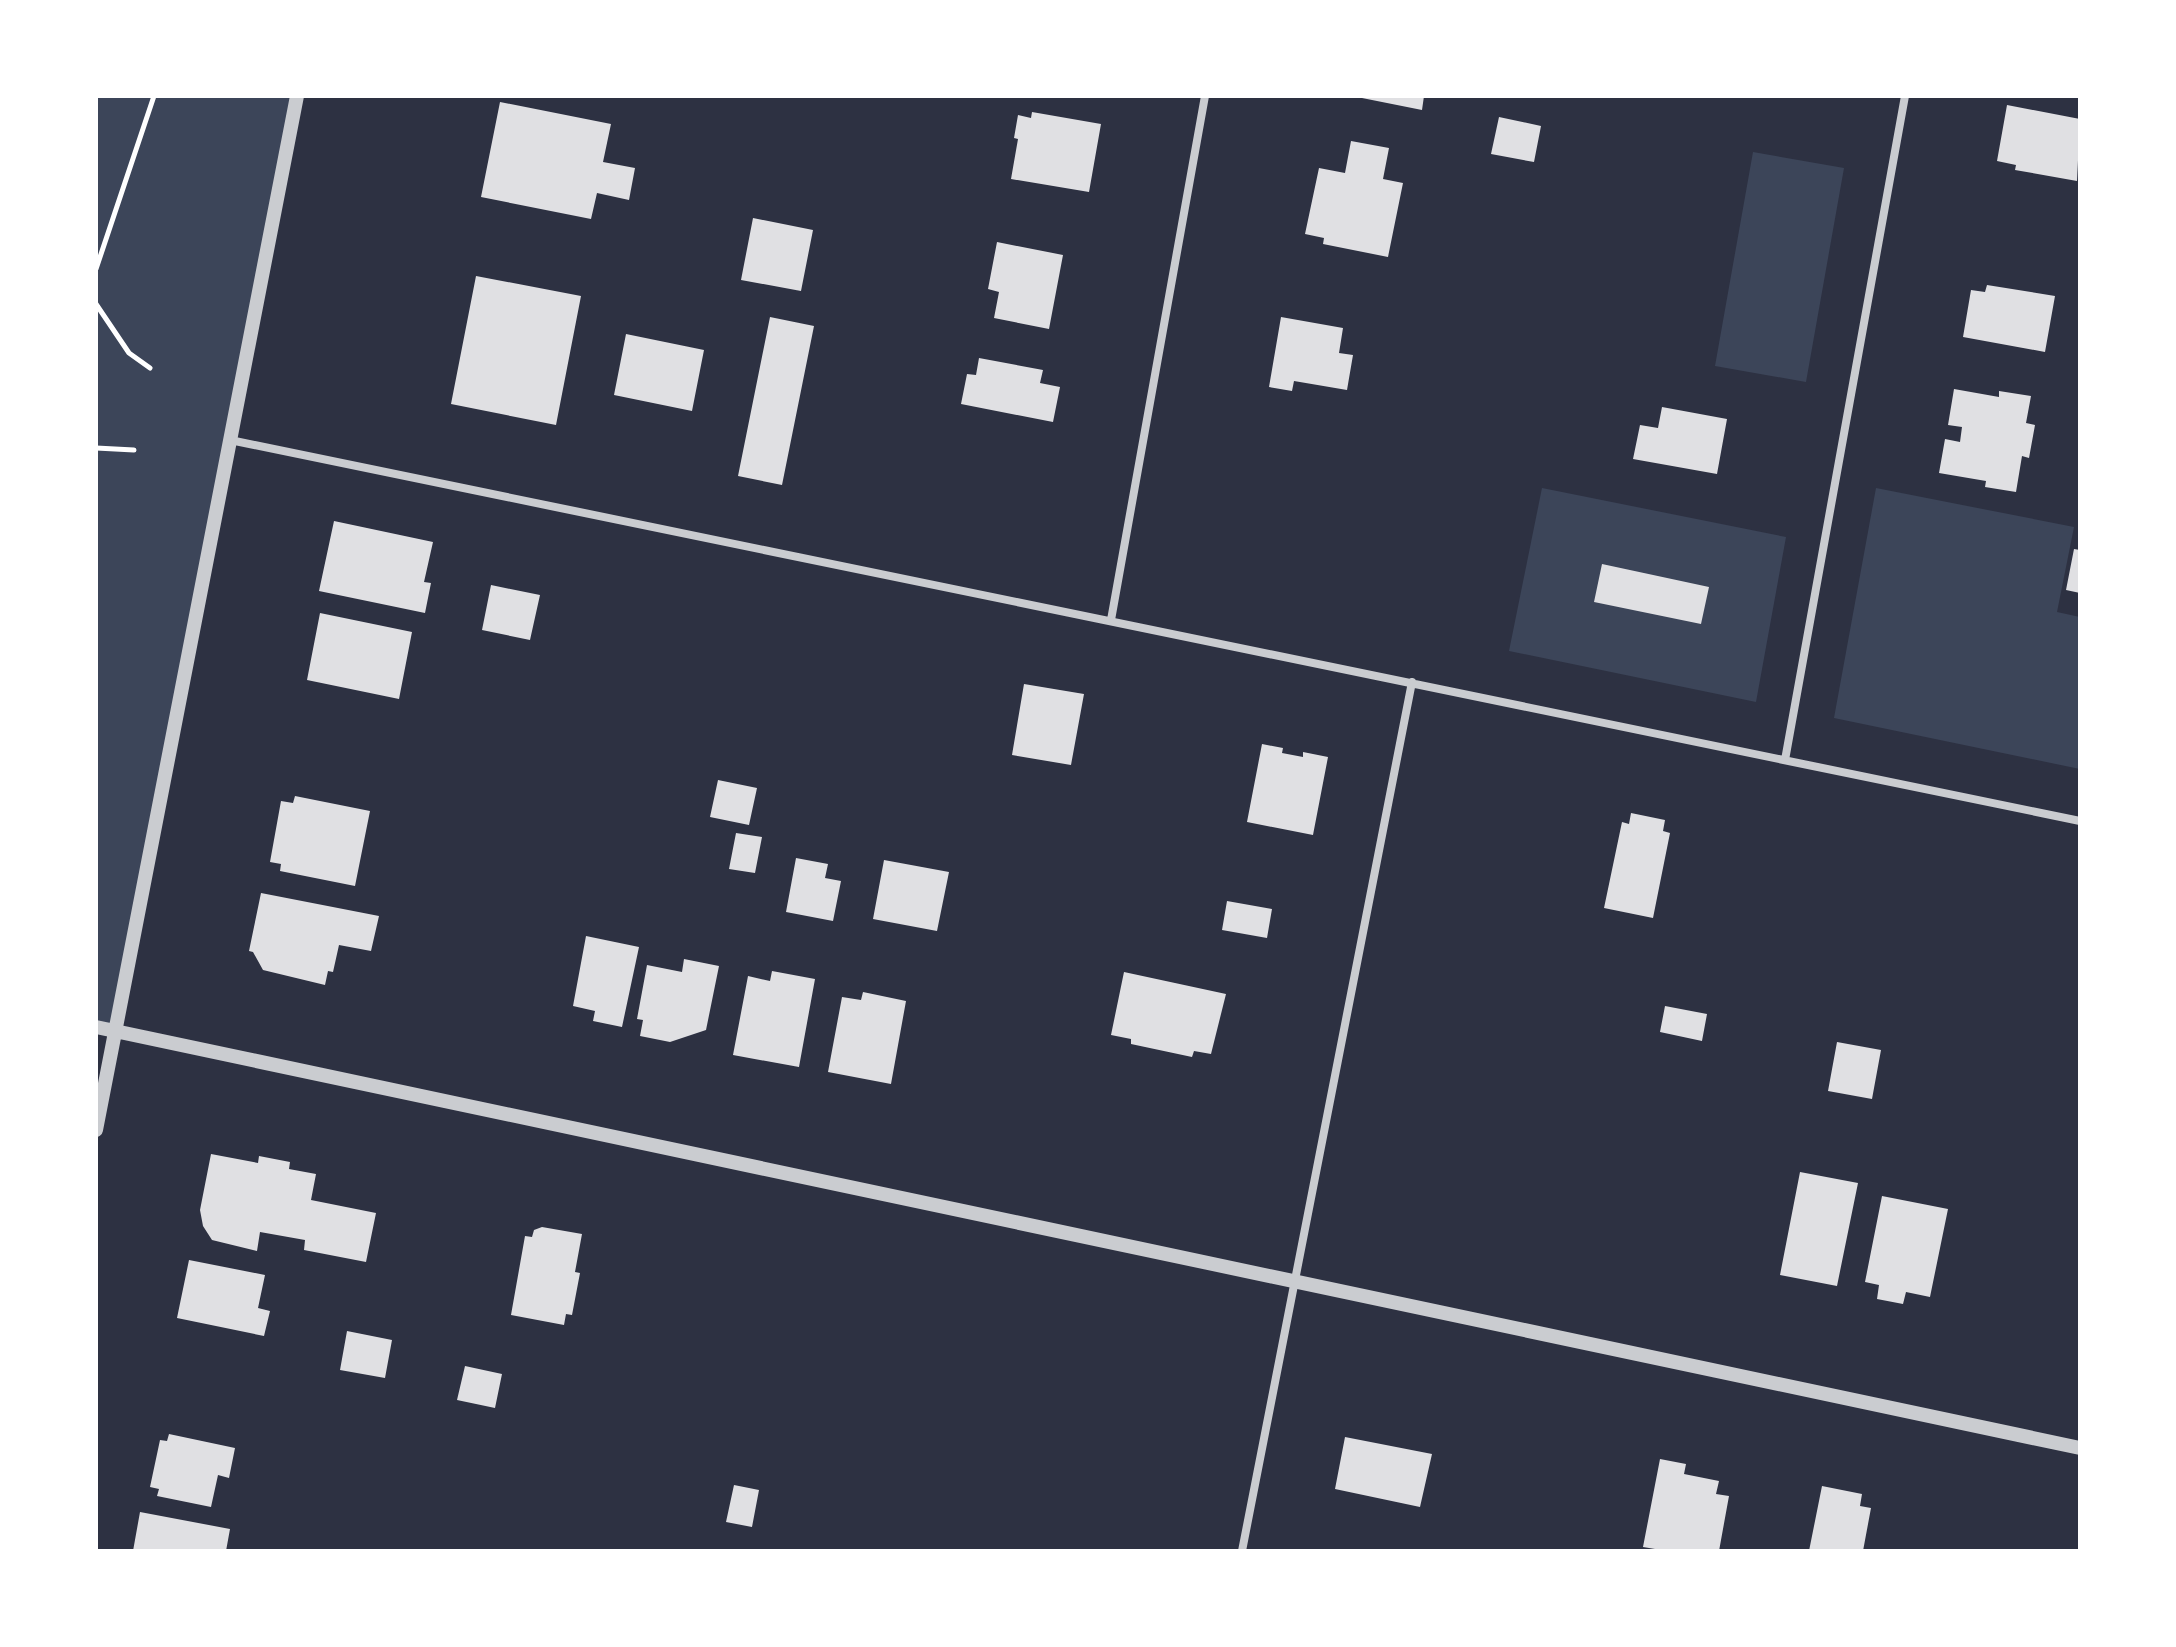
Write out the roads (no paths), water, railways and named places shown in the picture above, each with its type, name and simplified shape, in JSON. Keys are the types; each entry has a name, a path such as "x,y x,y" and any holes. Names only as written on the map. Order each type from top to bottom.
{"street":[{"path":"96,1130 297,96"},
{"path":"1111,620 1205,96"},
{"path":"1785,760 1905,96"},
{"path":"230,440 2080,821"},
{"path":"1242,1551 1412,682"},
{"path":"96,1027 2080,1448"}]}
